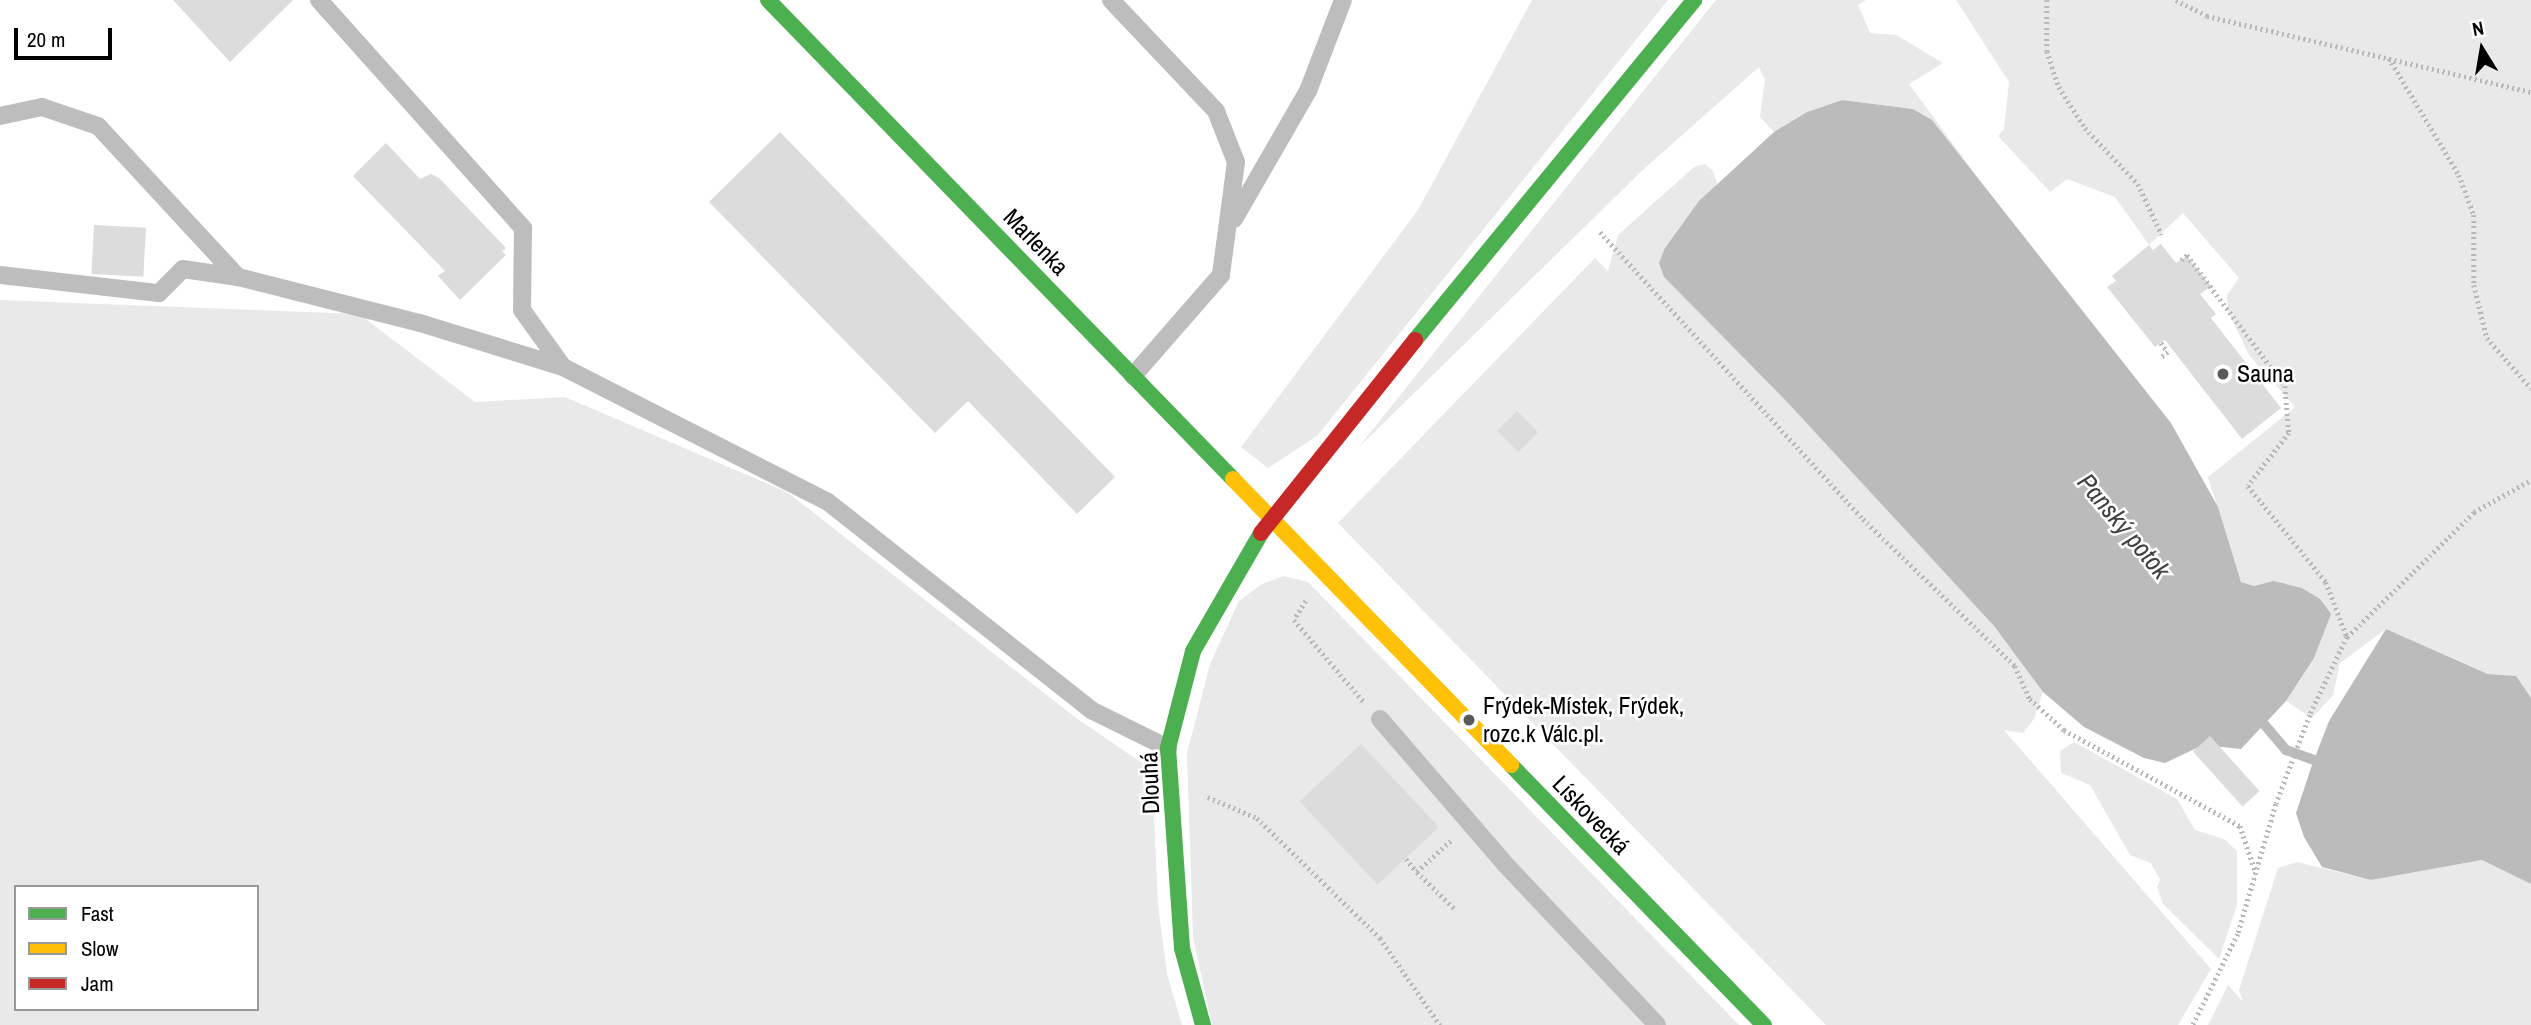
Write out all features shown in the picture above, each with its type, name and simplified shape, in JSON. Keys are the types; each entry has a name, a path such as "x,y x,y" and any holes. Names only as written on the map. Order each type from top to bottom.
{"main road":[{"name":"Marlenka","path":"768,0 1270,517"},
{"name":"Dlouhá","path":"1203,1025 1182,948 1168,748 1193,651 1270,517 1694,0"},
{"name":"Lískovecká","path":"1270,517 1764,1025"}],"lane":[{"path":"319,0 523,229 522,310 563,367"},
{"path":"1111,0 1216,111 1236,162 1230,225 1221,275 1133,376"},
{"path":"1230,225 1308,91 1343,0"},
{"path":"0,116 42,107 98,126 239,277"},
{"path":"0,275 159,293 183,269 239,277 419,323 563,367 828,502 1093,711 1168,748"},
{"path":"1380,719 1470,824 1657,1025"}],"path":[{"path":"2047,0 2047,51 2059,87 2085,128 2138,184 2162,235"},
{"path":"2176,0 2207,16 2531,92"},
{"path":"2389,58 2459,175 2474,215 2474,285 2487,338 2531,388"},
{"path":"1600,232 1863,519 2015,666 2030,699 2064,730 2240,826 2256,873"},
{"path":"2181,260 2187,255 2285,386 2289,433 2248,486 2326,583 2347,637"},
{"path":"2161,343 2168,352 2162,357"},
{"path":"2193,1025 2238,934 2276,804 2303,733 2347,637 2474,512 2531,480"},
{"path":"1323,574 1294,620 1380,719"},
{"path":"1171,780 1257,818 1380,938 1440,1025"},
{"path":"1417,872 1470,824"},
{"path":"1406,859 1455,910"}],"shaded area":[{"path":"1532,0 1668,0 1317,436 1268,468 1241,447 1418,210"},
{"path":"1716,0 1866,0 1858,5 1870,33 1896,35 1943,63 1909,84 1984,186 1932,120 1913,109 1842,100 1807,112 1774,132 1760,117 1765,80 1759,67 1645,168 1358,448"},
{"path":"1956,0 2531,0 2531,698 2515,676 2489,674 2386,629 2340,663 2333,695 2312,718 2286,701 2314,658 2273,581 2254,586 2241,582 2208,477 2295,407 2249,355 2228,311 2227,295 2239,278 2183,213 2149,245 2115,197 2067,179 2050,192 1998,136 2004,129 2009,82"},
{"path":"1705,164 1713,171 1717,184 1665,248 1664,277 1788,403 1994,626 2043,692 2034,719 2023,733 2004,730 2211,969 2178,1025 1826,1025 1338,523 1595,258 1608,271 1618,235 1694,167"},
{"path":"0,300 359,314 475,402 565,397 787,492 1075,717 1152,770 1158,905 1167,974 1182,1025 0,1025"},
{"path":"1284,576 1308,582 1739,1025 1212,1025 1193,937 1187,753 1210,664 1239,601 1262,584"},
{"path":"2074,742 2177,799 2195,830 2224,839 2237,851 2237,905 2219,959 2163,904 2157,887 2160,880 2151,863 2130,855 2090,785 2061,773 2060,751"},
{"path":"2482,860 2531,884 2531,1025 2208,1025 2228,985 2243,1002 2239,990 2278,868 2297,862 2371,880"}],"water":[{"path":"1842,100 1913,109 1932,120 2171,423 2218,507 2241,582 2254,586 2273,581 2302,588 2320,599 2331,614 2314,658 2286,701 2241,749 2203,745 2165,763 2144,758 2084,727 2043,692 1994,626 1788,403 1664,277 1659,263 1665,248 1699,201 1774,132 1807,112"},
{"path":"2386,629 2488,674 2516,676 2531,698 2531,884 2482,860 2371,880 2322,867 2304,837 2296,813 2329,721"}],"building":[{"path":"173,0 293,0 230,62"},
{"path":"780,132 1115,477 1077,514 968,401 935,433 709,202"},
{"path":"386,143 420,179 431,174 439,178 506,248 502,251 506,255 460,300 438,276 445,271 353,176"},
{"path":"94,225 146,228 143,277 91,274"},
{"path":"2161,244 2176,263 2187,256 2211,286 2200,294 2216,314 2211,318 2281,408 2242,439 2165,340 2155,347 2107,287 2116,281 2112,276 2149,245 2153,250"},
{"path":"1517,411 1538,432 1518,452 1497,431"},
{"path":"2210,736 2260,791 2242,806 2193,751"},
{"path":"1361,744 1439,827 1377,885 1300,801"}],"waterway":[{"name":"Panský potok","path":"2257,716 2286,750 2325,764"}],"traffic: fast":[{"path":"768,0 1233,479"},
{"path":"1415,340 1694,0"},
{"path":"1203,1025 1182,948 1168,748 1193,651 1261,533"},
{"path":"1511,765 1764,1025"}],"traffic: slow":[{"path":"1233,479 1511,765"}],"traffic: jam":[{"path":"1261,533 1415,340"}],"place":[{"name":"Sauna","path":"2223,374"},
{"name":"Frýdek-Místek, Frýdek, rozc.k Válc.pl.","path":"1469,720"}]}
